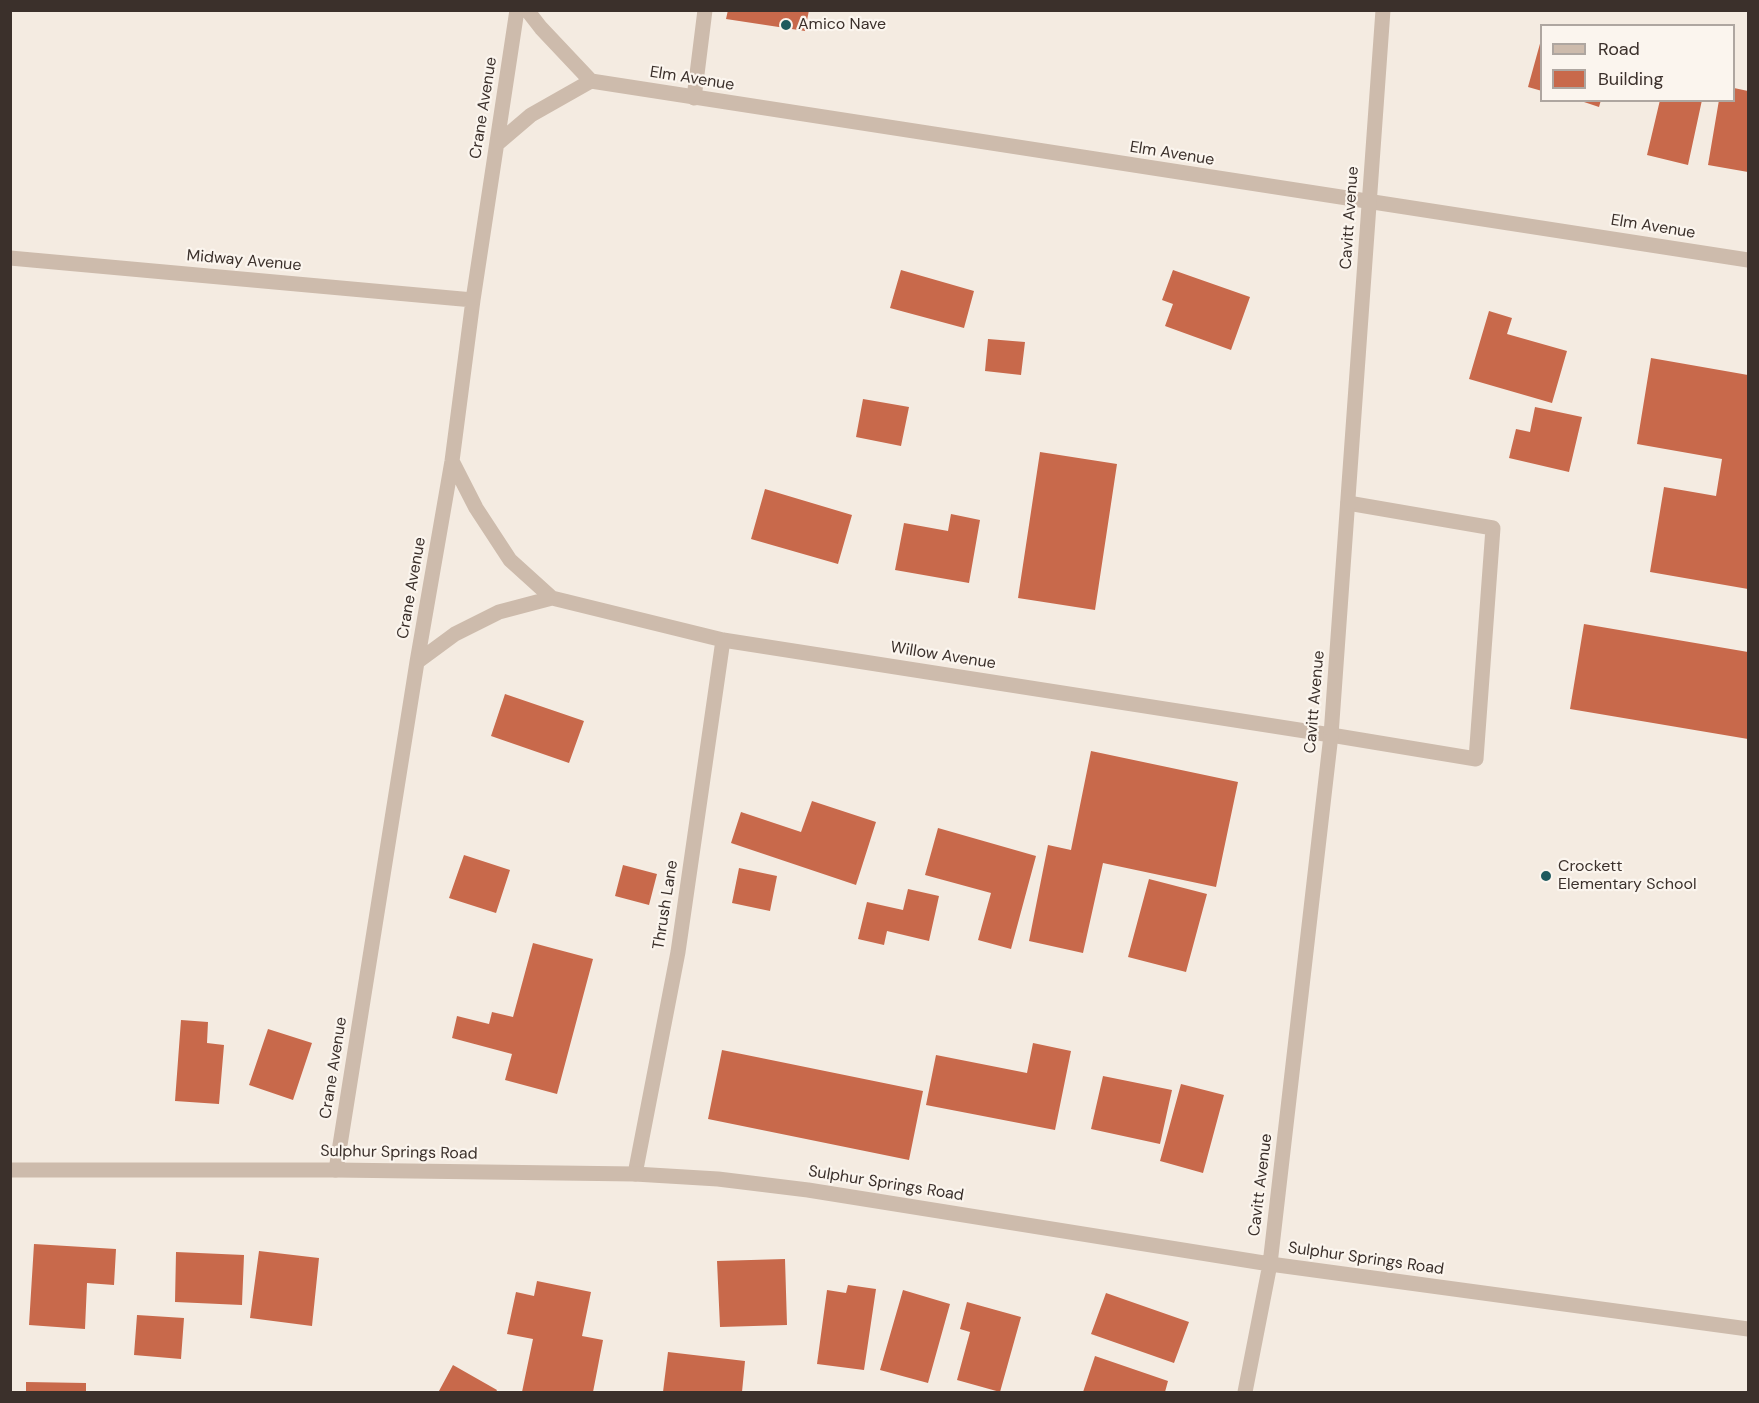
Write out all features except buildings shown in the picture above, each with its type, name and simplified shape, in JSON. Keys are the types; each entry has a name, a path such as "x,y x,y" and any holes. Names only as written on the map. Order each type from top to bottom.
{"street":[{"name":"Crane Avenue","path":"336,1170 417,662 452,461 473,300 517,10"},
{"path":"497,144 531,115 591,81 527,10"},
{"path":"694,98 705,10"},
{"name":"Cavitt Avenue","path":"1245,1392 1270,1264 1331,735 1383,10"},
{"name":"Elm Avenue","path":"591,81 1749,260"},
{"name":"Midway Avenue","path":"10,258 473,300"},
{"name":"Willow Avenue","path":"452,461 476,508 510,560 552,598 723,640 1476,759 1493,528 1348,503"},
{"name":"Willow Avenue","path":"417,662 455,634 500,612 552,598"},
{"name":"Thrush Lane","path":"635,1174 678,952 723,640"},
{"name":"Sulphur Springs Road","path":"10,1170 336,1170 635,1174 718,1179 808,1190 1270,1264 1749,1329"}],"place":[{"name":"Amico Nave","path":"786,25"},
{"name":"Crockett Elementary School","path":"1546,876"}]}
